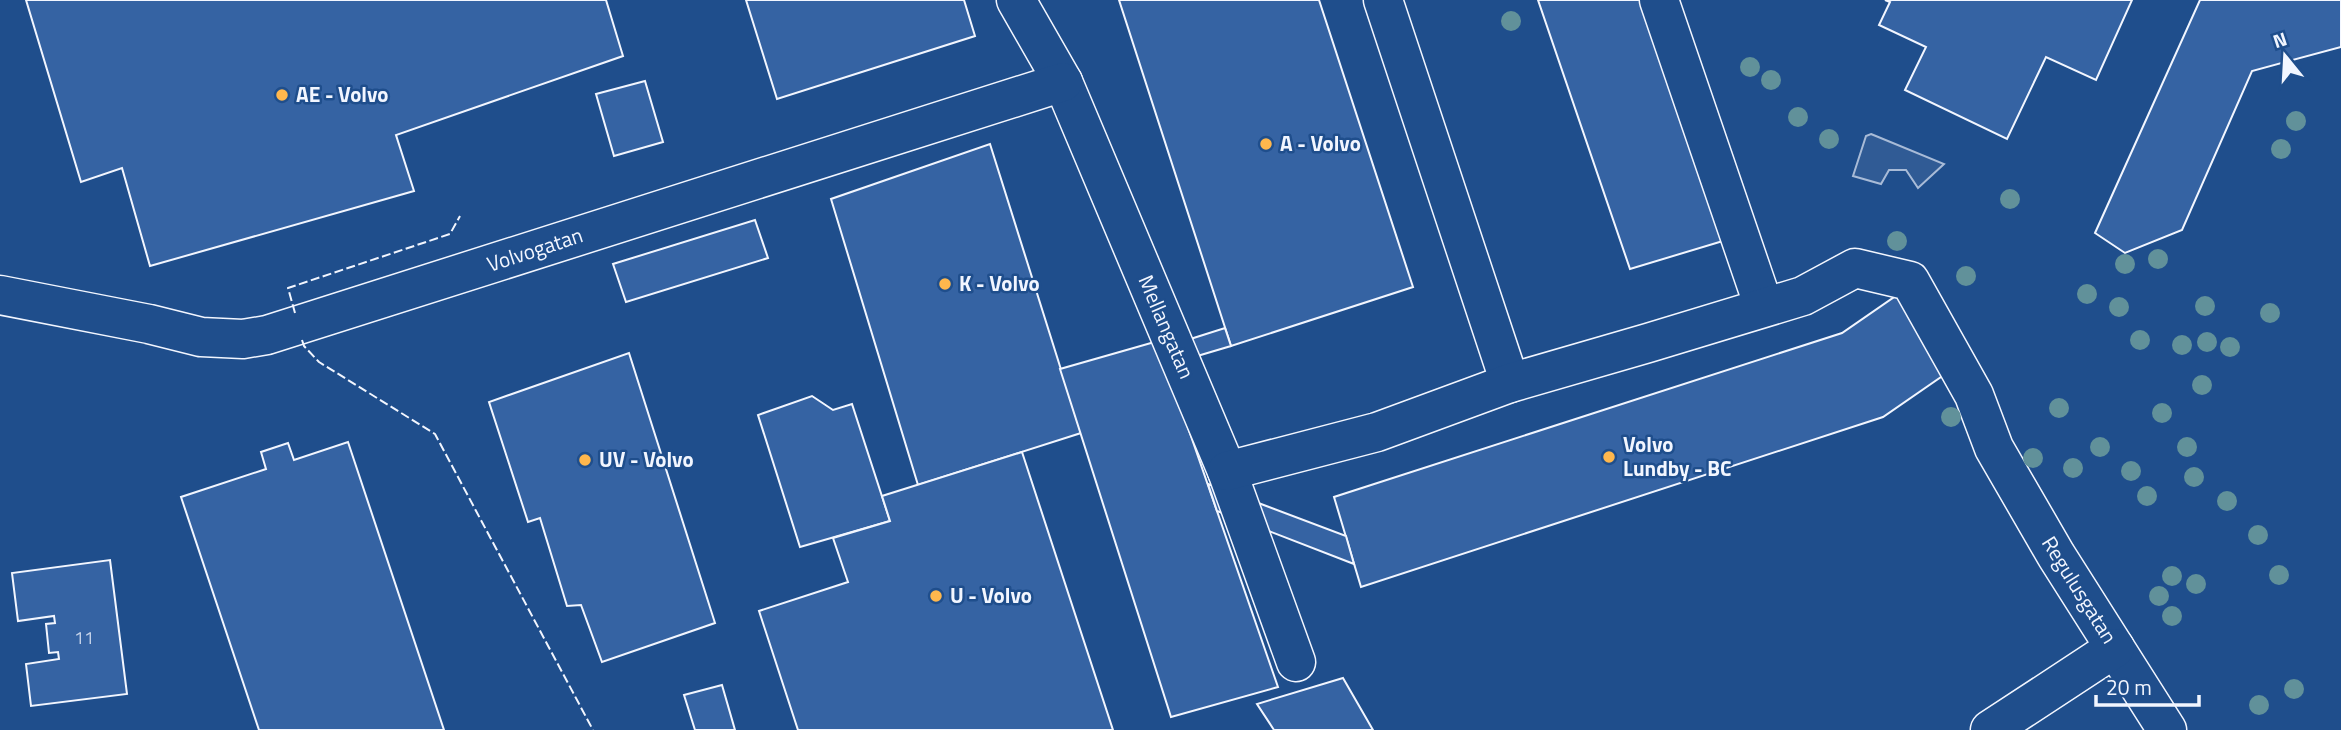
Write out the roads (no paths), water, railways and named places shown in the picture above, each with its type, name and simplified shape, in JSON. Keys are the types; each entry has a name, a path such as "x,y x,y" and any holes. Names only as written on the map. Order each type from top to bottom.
{"street":[{"name":"Mellangatan","path":"1016,0 1063,82 1227,471 1296,662"},
{"path":"1383,0 1510,383"},
{"path":"1659,0 1764,307"},
{"name":"Volvogatan","path":"0,295 201,337 243,339 267,335 1063,82"},
{"name":"Regulusgatan","path":"1227,471 1377,432 1510,383 1802,296 1855,268 1910,281 1974,395 1994,447 2056,555 2168,730"},
{"path":"1990,730 2115,648"}],"place":[{"name":"AE - Volvo","path":"282,95"},
{"name":"A - Volvo","path":"1266,144"},
{"name":"K - Volvo","path":"945,284"},
{"name":"Volvo Lundby - BC","path":"1609,457"},
{"name":"UV - Volvo","path":"585,460"},
{"name":"U - Volvo","path":"936,596"}]}
